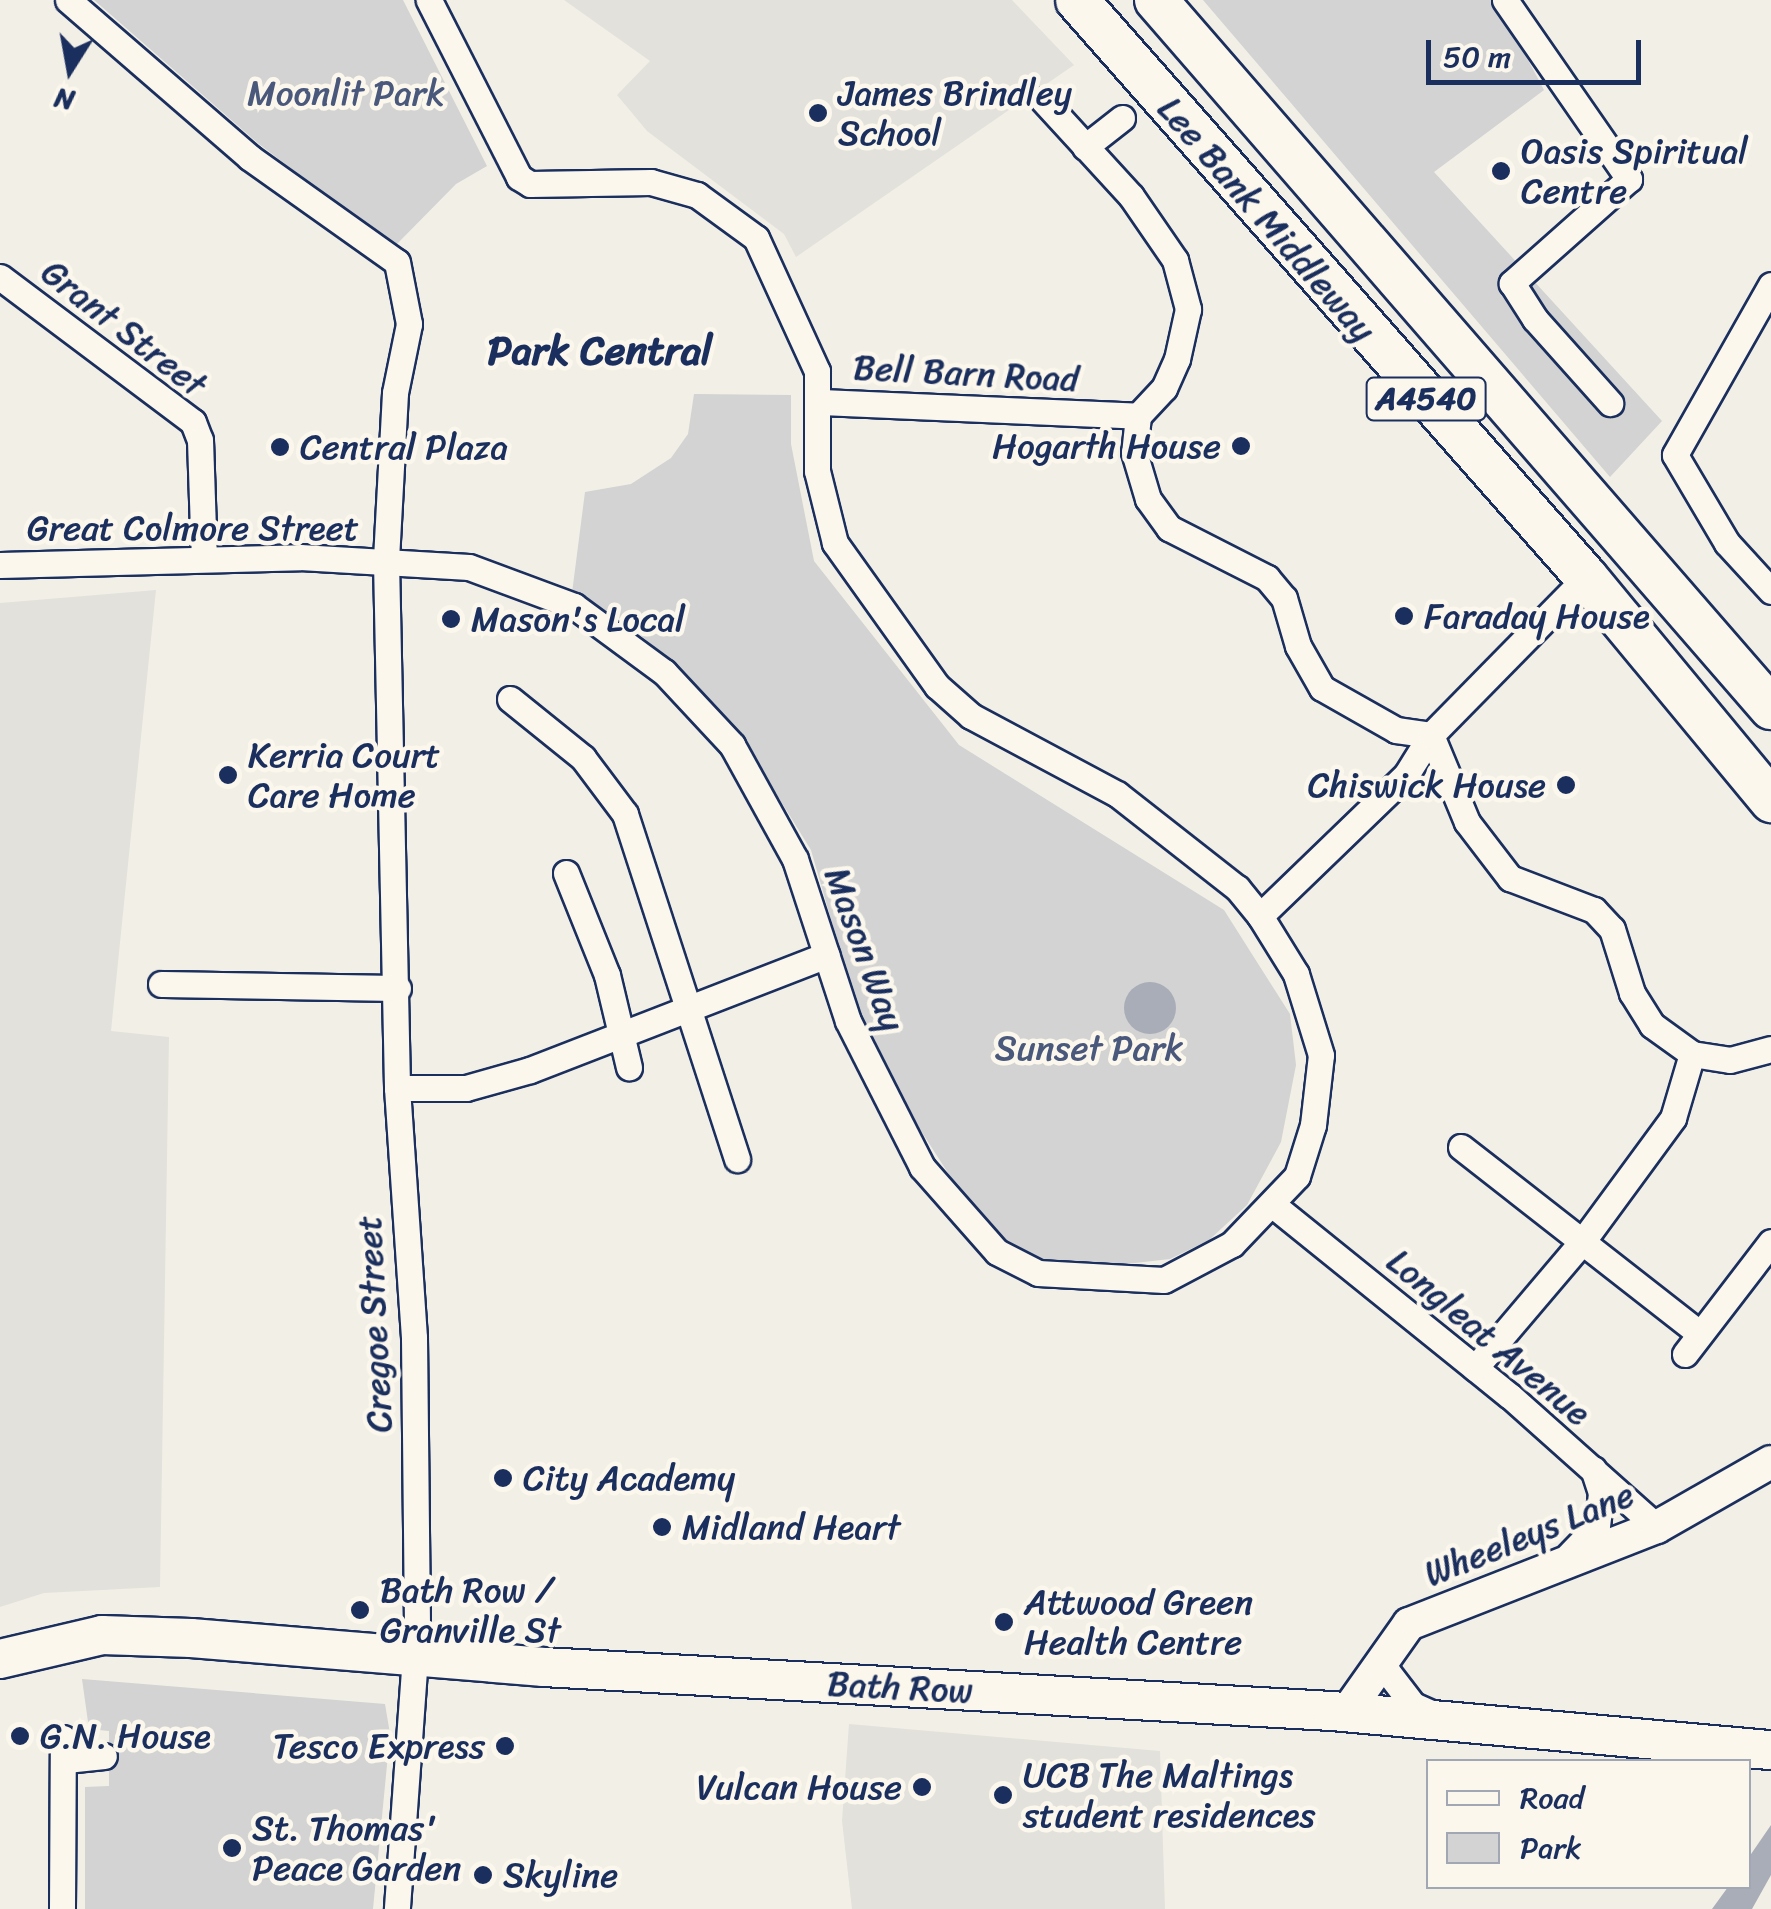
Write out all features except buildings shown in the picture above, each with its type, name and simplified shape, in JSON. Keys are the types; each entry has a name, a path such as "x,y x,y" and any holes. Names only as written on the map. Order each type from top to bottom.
{"highway":[{"name":"Lee Bank Middleway","path":"1077,0 1586,577 1771,801"},
{"name":"Lee Bank Middleway","path":"1156,0 1771,708"}],"main road":[{"name":"Bath Row","path":"15,1655 102,1635 1346,1713 1768,1750"}],"street":[{"name":"Cregoe Street","path":"68,0 250,157 397,262 409,324 395,393 386,562 398,1088 414,1338 416,1657 397,1909"},
{"name":"Bell Barn Road","path":"429,0 519,177 530,184 651,182 697,195 756,238 805,335 822,402 1138,416"},
{"path":"1506,0 1515,23 1629,179 1512,283 1534,319 1610,403"},
{"path":"1043,100 1131,196 1175,260 1188,309 1164,388 1138,416 1134,452 1148,499 1169,528 1267,578 1284,598 1298,646 1322,688 1396,730 1431,735"},
{"path":"1085,146 1122,118"},
{"name":"Grant Street","path":"0,277 193,422 200,440 204,559"},
{"path":"1771,286 1675,455 1727,543 1771,590"},
{"name":"Mason Way","path":"386,562 469,567 574,606 664,672 732,745 795,859 848,1021 922,1167 997,1252 1038,1273 1164,1280 1232,1244 1274,1204 1296,1176 1313,1125 1321,1055 1296,974 1260,916 1237,888 1117,794 971,716 937,686 835,542 817,471 822,402"},
{"name":"Great Colmore Street","path":"0,565 204,559 386,562"},
{"path":"1260,916 1406,775 1431,735 1586,577"},
{"path":"510,699 583,758 625,814 738,1158"},
{"path":"1431,735 1466,822 1510,878 1594,910 1612,929 1632,993 1652,1025 1692,1054 1730,1060 1771,1049"},
{"path":"566,873 607,975 628,1067"},
{"path":"398,1088 466,1088 530,1070 685,1005 827,955"},
{"path":"161,984 398,988"},
{"path":"1474,1368 1582,1242 1673,1118 1692,1054"},
{"path":"1460,1147 1582,1242 1693,1344 1771,1242"},
{"name":"Longleat Avenue","path":"1274,1204 1474,1368 1657,1527"},
{"name":"Wheeleys Lane","path":"1346,1713 1384,1653 1409,1624 1657,1527 1771,1462"},
{"path":"1555,1564 1588,1542 1597,1526 1600,1493 1593,1469"},
{"path":"1384,1653 1387,1671 1413,1705 1453,1723"},
{"path":"62,1909 64,1749 104,1756"}],"shaded area":[{"name":"James Brindley School","path":"564,0 1012,0 1074,65 796,257 784,234 647,131 617,95 650,61"},
{"path":"156,590 111,1031 169,1037 160,1587 44,1593 0,1607 0,603"},
{"path":"1150,982 1168,990 1176,1008 1168,1026 1150,1034 1132,1026 1124,1008 1132,990"},
{"name":"UCB The Maltings student residences","path":"849,1724 1160,1751 1165,1909 852,1909 842,1821"},
{"path":"1771,1825 1771,1875 1752,1909 1712,1909 1727,1889 1751,1889 1751,1854"}],"green space":[{"name":"Moonlit Park","path":"94,0 403,0 487,166 456,184 394,247 259,144"},
{"path":"1203,0 1496,0 1544,90 1434,172 1662,421 1610,477"},
{"name":"Sunset Park","path":"694,394 791,395 791,444 814,561 959,745 1224,910 1290,1014 1296,1065 1281,1142 1247,1205 1209,1240 1170,1259 1091,1268 1044,1260 1000,1237 966,1201 916,1123 856,1006 811,850 740,735 672,661 618,617 572,593 585,492 631,484 671,458 688,434"},
{"name":"St. Thomas' Peace Garden","path":"82,1679 385,1704 390,1734 373,1909 85,1909 85,1787 109,1786 109,1731 89,1729"}],"place":[{"name":"James Brindley School","path":"818,113"},
{"name":"Oasis Spiritual Centre","path":"1501,171"},
{"name":"Hogarth House","path":"1241,446"},
{"name":"Central Plaza","path":"280,447"},
{"name":"Faraday House","path":"1404,616"},
{"name":"Mason's Local","path":"451,619"},
{"name":"Kerria Court Care Home","path":"228,775"},
{"name":"Chiswick House","path":"1566,785"},
{"name":"City Academy","path":"503,1478"},
{"name":"Midland Heart","path":"662,1527"},
{"name":"Bath Row / Granville St","path":"360,1610"},
{"name":"Attwood Green Health Centre","path":"1004,1622"},
{"name":"G.N. House","path":"20,1736"},
{"name":"Tesco Express","path":"505,1746"},
{"name":"Vulcan House","path":"922,1787"},
{"name":"UCB The Maltings student residences","path":"1003,1795"},
{"name":"St. Thomas' Peace Garden","path":"232,1848"},
{"name":"Skyline","path":"483,1875"}],"district":[{"name":"Park Central","path":"600,351"}]}
